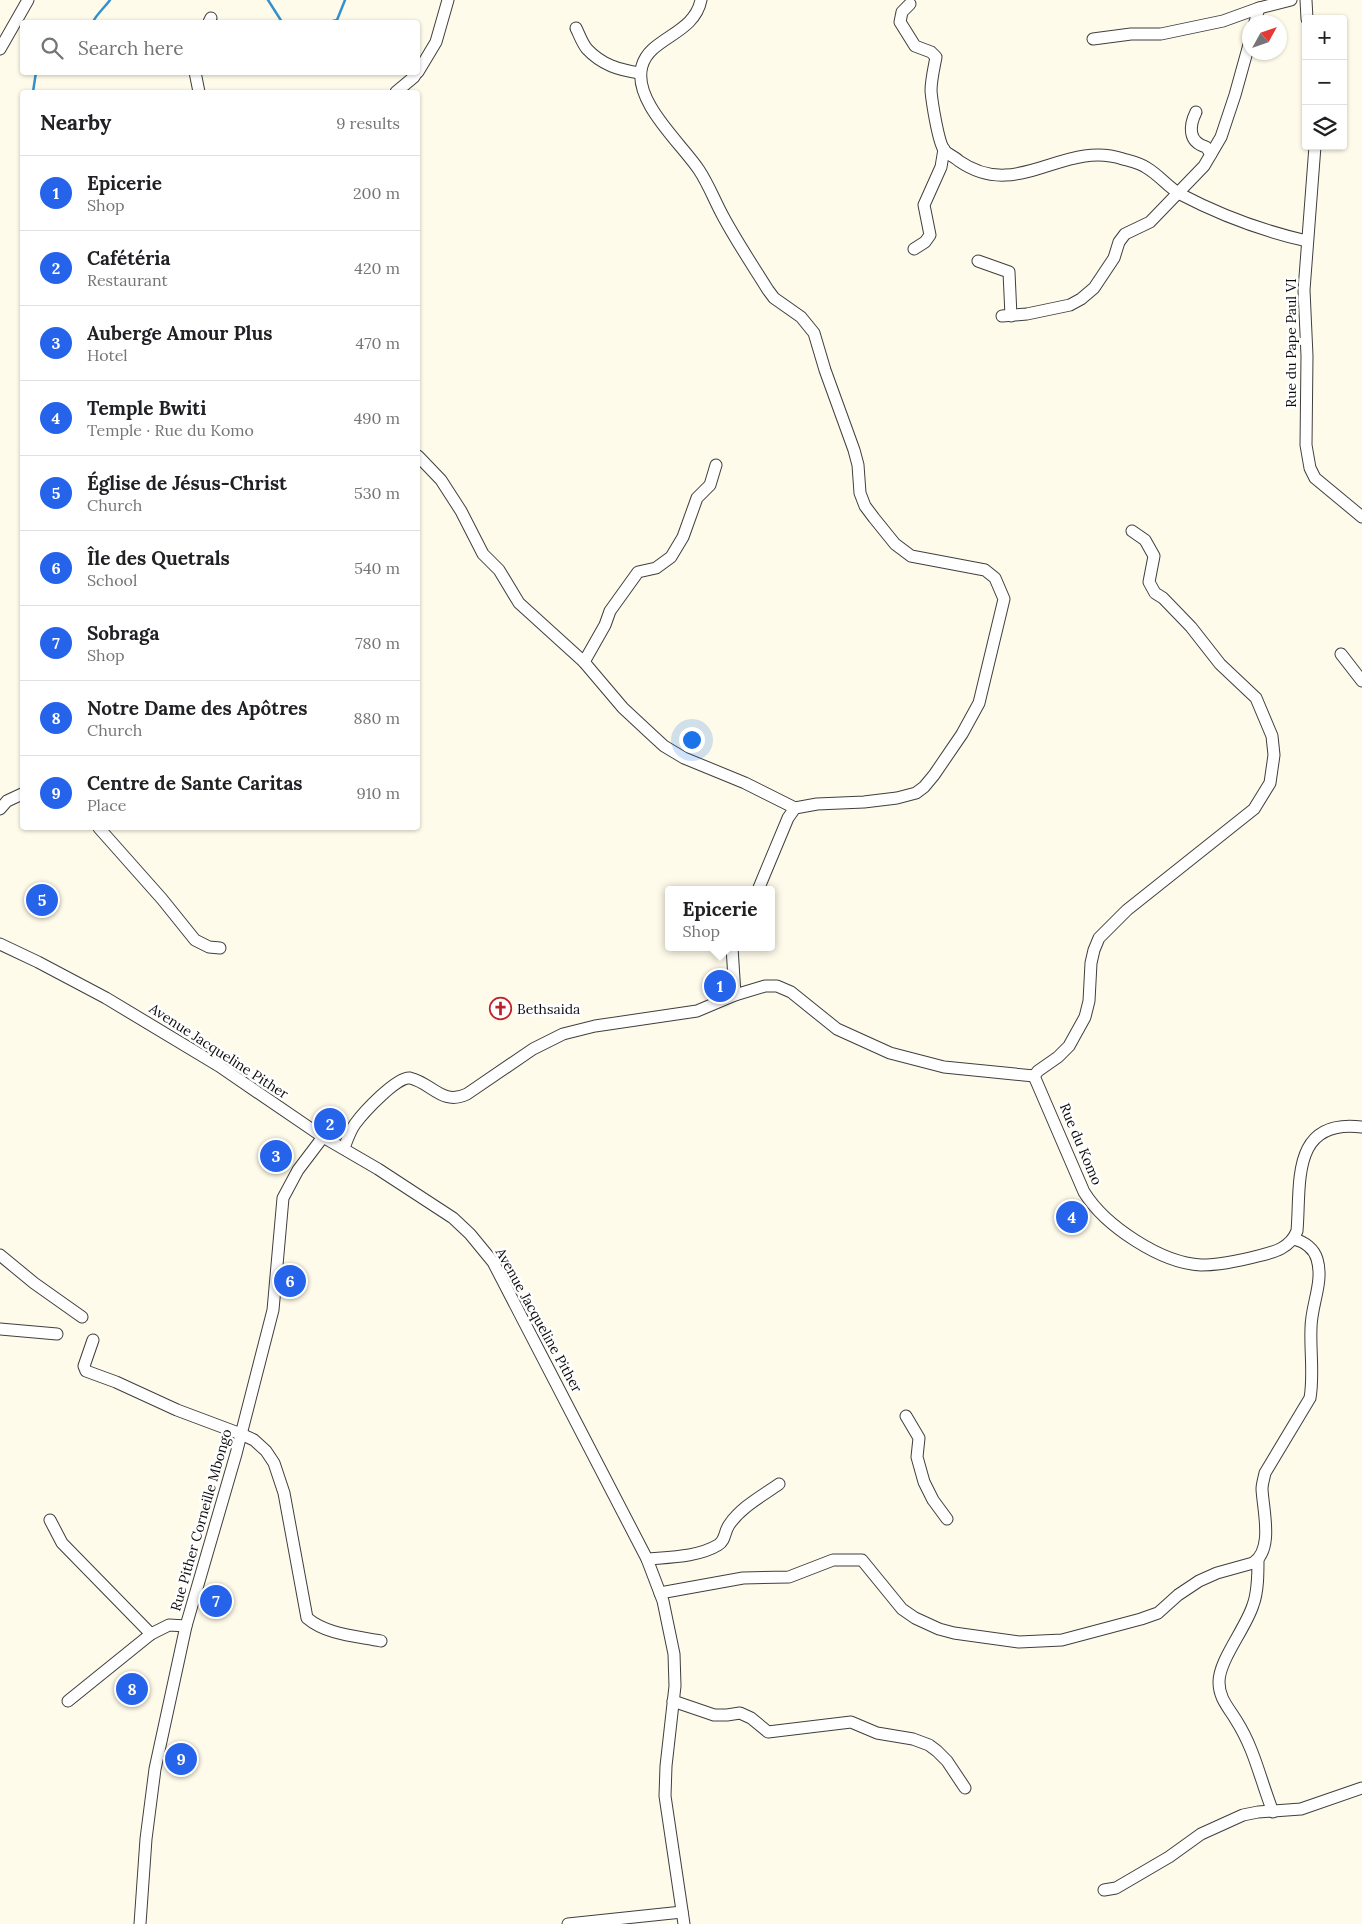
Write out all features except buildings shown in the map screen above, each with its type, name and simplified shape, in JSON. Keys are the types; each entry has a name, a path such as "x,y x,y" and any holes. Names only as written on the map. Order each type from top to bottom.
{"street":[{"path":"0,49 28,0"},
{"path":"420,67 436,42 448,0"},
{"path":"420,458 442,480 461,511 483,554 499,570 519,603 584,662 623,708 664,746 684,758 778,798 795,808 816,804 864,802 897,798 916,793 934,775 962,734 979,703 1004,599 995,578 985,570 920,559 903,552 865,506 860,493 858,465 854,450 825,370 814,333 801,317 774,298 768,290 724,218 699,170 671,135 648,100 641,82 642,64 647,55 689,23 696,14 701,0"},
{"path":"1093,39 1131,34 1161,34 1223,21 1259,8 1291,0"},
{"path":"1306,0 1307,15"},
{"path":"910,4 902,12 900,22 915,46 931,52 936,57 931,90 937,129 944,150 941,167 924,205 930,235 925,242 914,249"},
{"path":"1257,15 1259,8"},
{"path":"576,28 586,48 602,60 619,70 640,73"},
{"path":"978,260 1009,272 1006,316 1070,305 1081,299 1094,288 1104,275 1114,258 1119,242 1125,234 1150,222 1204,166 1221,136 1245,60"},
{"path":"196,75 199,90"},
{"path":"399,90 416,75"},
{"path":"1196,112 1191,122 1190,131 1195,141 1206,147 1211,154"},
{"path":"944,150 964,164 987,175 1007,176 1085,155 1101,154 1120,158 1147,167 1178,193 1217,211 1274,233 1307,241"},
{"name":"Rue du Pape Paul VI","path":"1315,150 1304,290 1307,356 1306,434 1310,468 1315,478 1362,517"},
{"path":"584,662 605,625 610,611 638,572 656,568 671,558 683,537 698,498 710,485 716,466"},
{"path":"344,1148 356,1123 393,1085 403,1078 413,1079 444,1096 460,1097 533,1049 563,1034 596,1026 697,1010 765,986 777,986 791,992 836,1029 890,1052 944,1067 1034,1076 1063,1052 1088,1011 1091,963 1099,938 1127,910 1254,810 1262,800 1271,780 1274,755 1272,736 1256,698 1220,664 1191,627 1163,598 1155,594 1149,582 1154,556 1145,540 1132,531"},
{"path":"1341,654 1362,681"},
{"path":"0,809 7,801 20,795"},
{"path":"760,886 788,818 795,808"},
{"path":"101,830 139,871 194,940 209,947 220,948"},
{"name":"Avenue Jacqueline Pither","path":"0,944 38,962 187,1045 323,1136 453,1218 470,1234 493,1262 647,1559 660,1593 674,1654 676,1675 666,1760 665,1796 684,1924"},
{"path":"732,951 735,995"},
{"name":"Rue du Komo","path":"1034,1076 1084,1192 1102,1214 1133,1238 1170,1258 1202,1265 1225,1264 1261,1256 1282,1248 1294,1239"},
{"path":"1273,1812 1246,1736 1221,1695 1219,1681 1222,1668 1254,1604 1258,1560 1266,1543 1262,1487 1266,1473 1310,1398 1312,1387 1311,1328 1318,1286 1318,1265 1313,1250 1294,1239 1298,1220 1299,1178 1302,1162 1307,1148 1318,1136 1334,1128 1352,1125 1362,1127"},
{"name":"Rue Pither Corneille Mbongo","path":"140,1924 146,1839 155,1769 186,1626 241,1434 276,1298 283,1198 298,1170 323,1136"},
{"path":"0,1255 82,1318"},
{"path":"0,1329 57,1334"},
{"path":"93,1340 84,1366 86,1371 116,1382 177,1410 241,1434 254,1440 266,1451 274,1463 284,1493 307,1618 319,1627 328,1630 381,1641"},
{"path":"906,1416 919,1438 917,1457 924,1482 933,1500 947,1519"},
{"path":"647,1559 686,1555 718,1545 723,1540 729,1525 744,1509 779,1484"},
{"path":"50,1520 62,1543 151,1634"},
{"path":"660,1593 743,1578 789,1577 833,1560 856,1559 862,1560 902,1609 915,1618 938,1629 974,1637 1019,1642 1062,1640 1151,1616 1199,1581 1258,1560"},
{"path":"68,1702 151,1634 169,1625 186,1626"},
{"path":"674,1701 714,1714 740,1713 751,1718 768,1732 851,1722 877,1733 913,1739 929,1745 937,1751 947,1761 966,1788"},
{"path":"1104,1890 1116,1888 1169,1857 1201,1834 1244,1816 1258,1812 1301,1809 1362,1788"},
{"path":"568,1924 682,1912"}],"waterway":[{"path":"94,20 110,0"},
{"path":"268,0 281,20"},
{"path":"337,20 345,0"},
{"path":"33,90 36,75"}],"place":[{"name":"Église de Jésus-Christ","path":"42,900"},
{"name":"Epicerie","path":"720,986"},
{"name":"Bethsaida","path":"501,1009"},
{"name":"Cafétéria","path":"330,1124"},
{"name":"Auberge Amour Plus","path":"276,1156"},
{"name":"Temple Bwiti","path":"1072,1217"},
{"name":"Île des Quetrals","path":"290,1281"},
{"name":"Sobraga","path":"216,1601"},
{"name":"Notre Dame des Apôtres","path":"132,1689"},
{"name":"Centre de Sante Caritas","path":"181,1759"}]}
